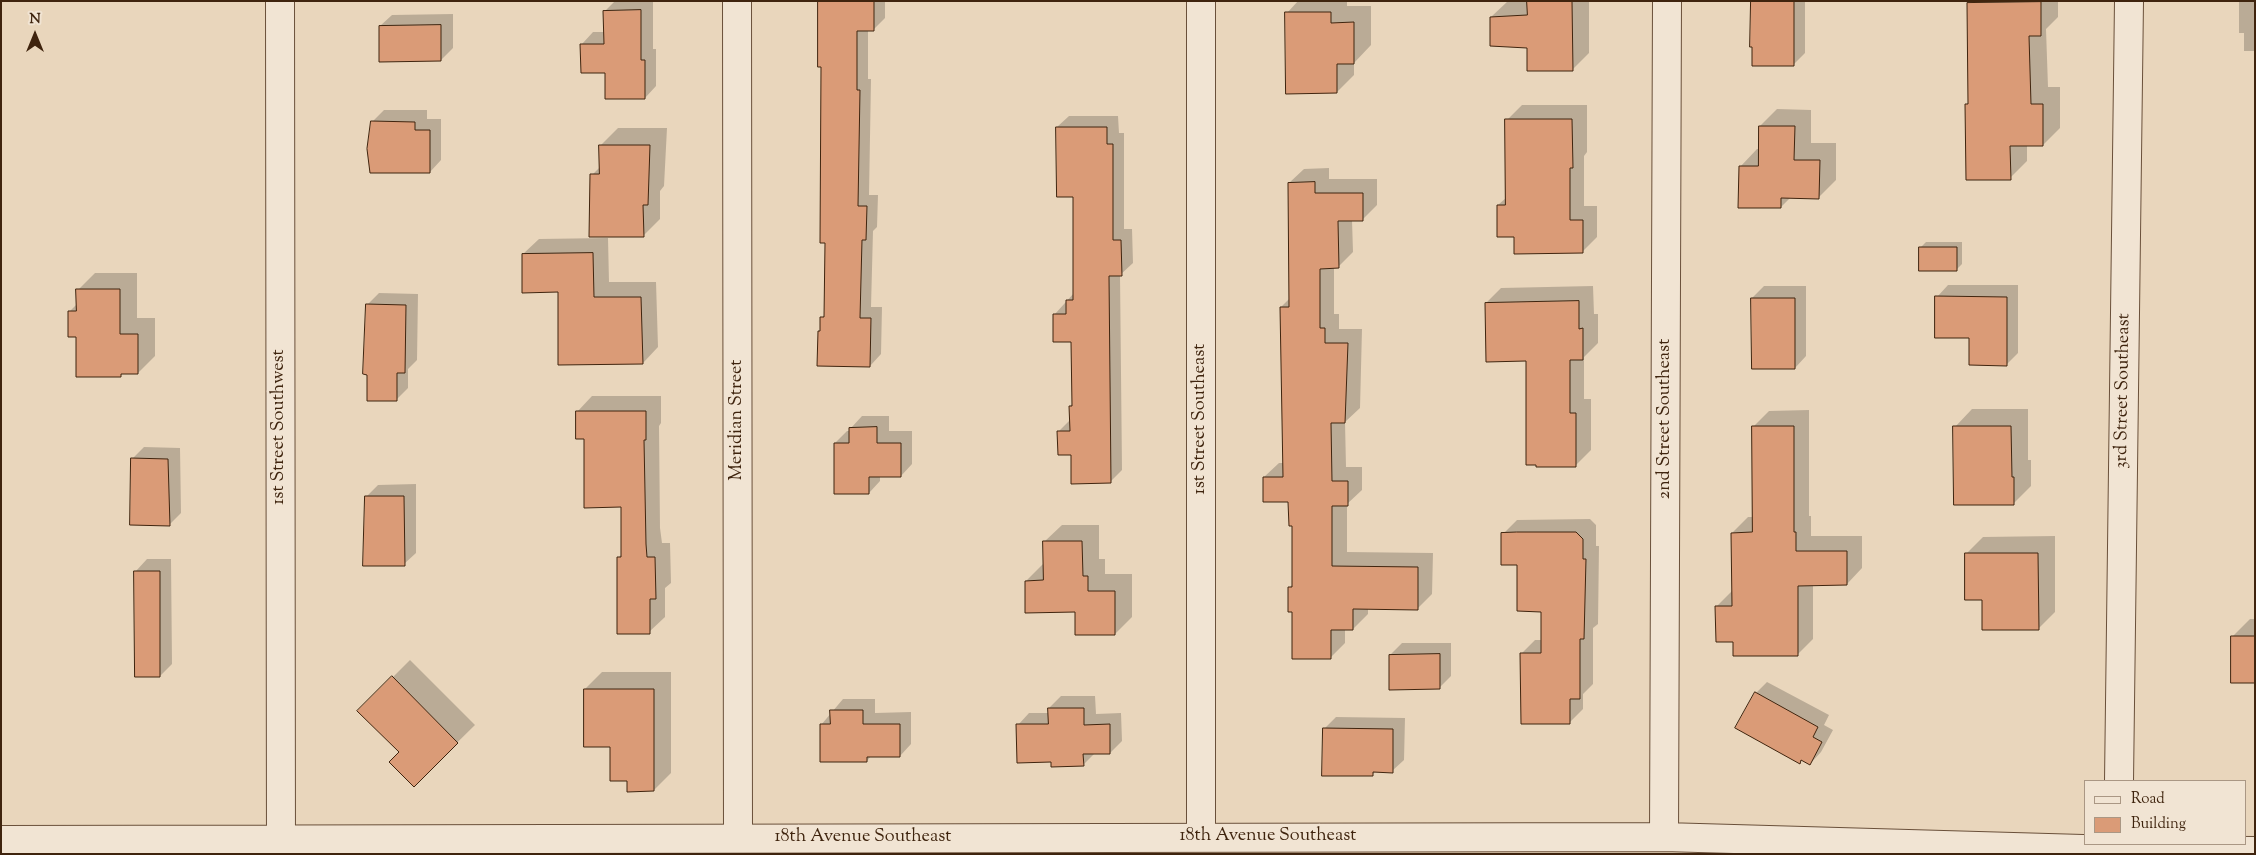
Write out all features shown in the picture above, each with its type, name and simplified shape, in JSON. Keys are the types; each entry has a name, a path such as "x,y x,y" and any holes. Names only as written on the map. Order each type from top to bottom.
{"street":[{"name":"1st Street Southwest","path":"280,1 280,846"},
{"name":"Meridian Street","path":"737,1 738,838"},
{"name":"1st Street Southeast","path":"1201,1 1202,837"},
{"name":"2nd Street Southeast","path":"1664,836 1667,1"},
{"name":"3rd Street Southeast","path":"2119,780 2129,1"},
{"name":"18th Avenue Southeast","path":"1,840 280,846 738,838 1664,836 2255,852"}],"building":[{"path":"818,1 874,1 874,31 857,31 857,90 860,90 858,206 867,206 866,240 862,240 860,318 871,318 870,367 817,366 820,317 824,317 825,243 820,243 821,67 818,67"},
{"path":"1527,1 1572,1 1573,71 1527,71 1527,48 1490,46 1490,17 1527,15"},
{"path":"1751,1 1794,1 1794,66 1752,66 1752,47 1750,47"},
{"path":"2041,2 2041,36 2029,36 2031,104 2043,104 2043,146 2010,146 2011,180 1966,180 1965,104 1968,104 1967,3"},
{"path":"641,10 641,60 645,60 645,99 605,99 605,73 581,73 580,44 604,44 603,11"},
{"path":"1285,12 1331,12 1331,23 1354,22 1354,64 1337,64 1337,93 1286,94"},
{"path":"441,25 441,61 379,62 379,26"},
{"path":"1505,119 1572,119 1573,168 1570,168 1570,220 1583,220 1583,253 1514,254 1514,237 1497,237 1497,205 1505,205"},
{"path":"371,121 415,122 415,130 430,130 430,173 370,173 367,149"},
{"path":"1759,126 1795,126 1794,160 1820,160 1819,199 1781,198 1781,208 1738,208 1739,166 1758,166"},
{"path":"1056,127 1107,127 1107,144 1113,144 1113,240 1121,240 1122,276 1109,276 1111,483 1071,484 1071,455 1058,455 1057,431 1070,431 1069,406 1072,406 1071,342 1053,342 1053,314 1066,314 1066,300 1073,300 1073,197 1057,197"},
{"path":"599,145 650,145 648,205 643,205 644,237 589,237 590,174 599,174"},
{"path":"1315,182 1315,193 1363,193 1363,221 1338,221 1339,268 1320,269 1320,328 1325,328 1325,343 1348,343 1345,423 1331,423 1332,481 1348,481 1348,506 1332,506 1332,566 1418,567 1418,610 1353,609 1353,630 1331,630 1331,659 1292,659 1292,612 1288,612 1288,587 1292,587 1292,526 1289,526 1288,502 1263,502 1263,477 1283,477 1280,307 1289,307 1288,183"},
{"path":"1919,247 1957,247 1957,271 1919,271"},
{"path":"593,253 594,297 641,297 643,364 558,365 558,292 522,293 522,254"},
{"path":"76,289 120,289 120,334 138,334 138,374 121,374 121,377 76,377 76,337 68,337 68,311 76,311"},
{"path":"1935,296 2007,297 2007,366 1969,365 1969,338 1935,338"},
{"path":"1751,298 1795,298 1795,369 1752,369"},
{"path":"1579,301 1579,329 1583,328 1583,360 1570,360 1570,413 1576,413 1576,467 1536,467 1536,465 1526,465 1526,361 1486,362 1485,303"},
{"path":"366,304 406,305 405,373 397,373 397,401 367,401 367,375 363,374"},
{"path":"576,411 646,411 646,440 644,440 646,544 647,557 655,557 656,599 650,599 650,634 617,634 617,557 621,557 621,507 584,508 584,439 576,439"},
{"path":"1752,426 1794,426 1794,532 1796,532 1796,551 1847,551 1847,585 1798,586 1798,656 1733,656 1733,642 1716,642 1715,606 1732,606 1731,533 1752,532"},
{"path":"1953,426 2011,426 2014,505 1954,505"},
{"path":"877,427 877,443 901,443 901,477 869,477 869,494 834,494 834,443 849,443 849,428"},
{"path":"131,458 168,459 170,526 130,525"},
{"path":"365,496 404,496 405,566 363,566"},
{"path":"1576,532 1583,539 1583,559 1586,559 1584,639 1580,639 1580,699 1570,699 1570,724 1521,724 1520,653 1541,653 1541,612 1517,611 1517,565 1501,565 1501,533"},
{"path":"1043,541 1082,541 1083,576 1088,576 1088,591 1115,591 1115,635 1075,635 1075,612 1025,613 1025,581 1043,580"},
{"path":"1965,553 2038,553 2039,630 1982,630 1982,600 1965,600"},
{"path":"134,571 160,571 160,677 135,677"},
{"path":"2231,636 2255,636 2255,683 2231,683"},
{"path":"1440,654 1440,689 1389,690 1389,655"},
{"path":"392,676 458,743 414,787 389,762 399,752 357,711"},
{"path":"584,689 654,689 654,791 627,792 627,781 610,781 610,747 584,747"},
{"path":"1755,692 1818,727 1813,737 1822,742 1810,765 1801,760 1800,764 1735,728"},
{"path":"1048,708 1084,708 1084,725 1110,724 1110,754 1083,754 1084,766 1051,767 1051,762 1017,763 1016,724 1048,724"},
{"path":"830,710 863,710 863,724 900,724 900,757 867,757 867,762 820,762 820,724 830,724"},
{"path":"1323,728 1393,729 1393,773 1373,772 1373,776 1322,776"}]}
